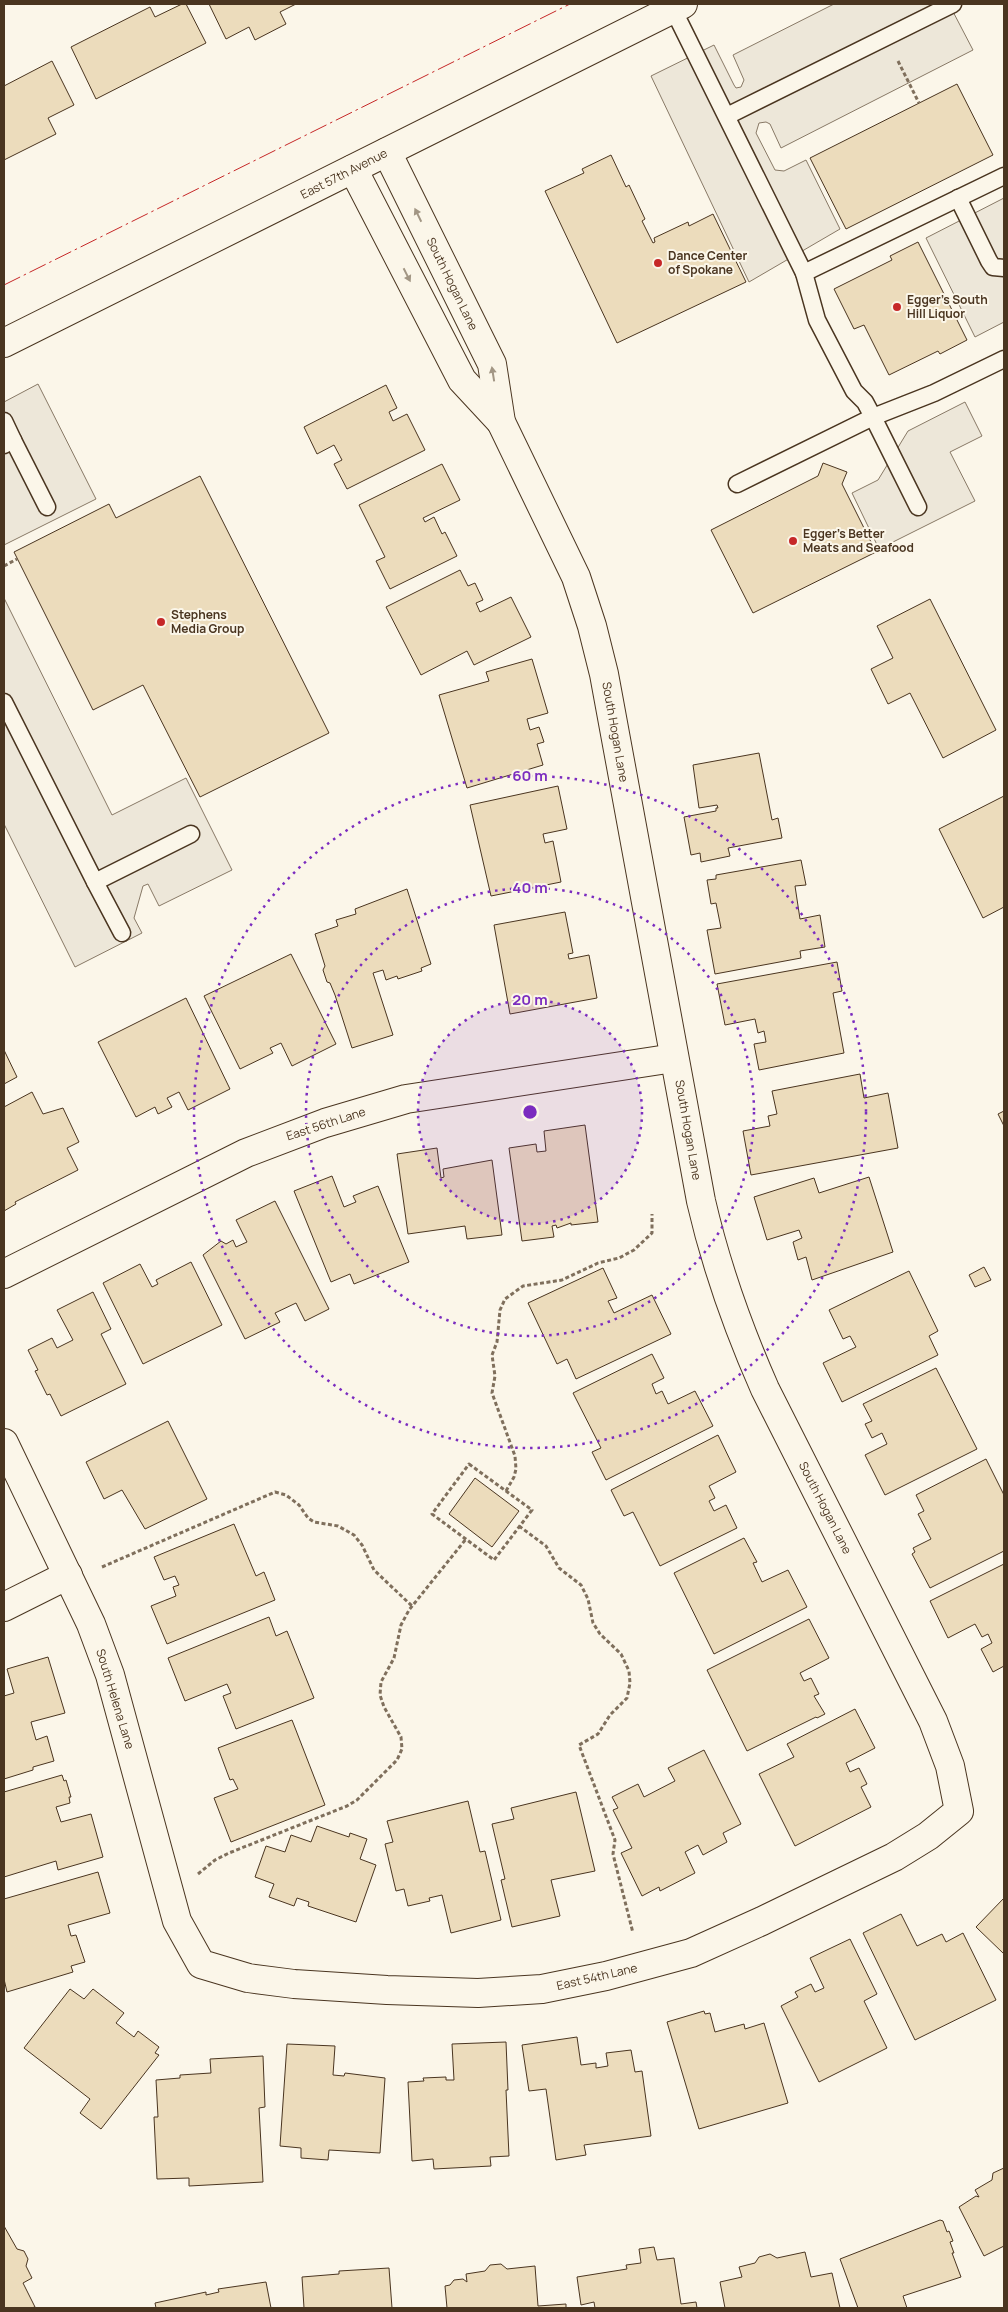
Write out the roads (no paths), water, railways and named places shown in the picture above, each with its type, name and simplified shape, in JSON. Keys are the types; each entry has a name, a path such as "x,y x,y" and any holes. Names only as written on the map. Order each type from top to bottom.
{"street":[{"name":"East 57th Avenue","path":"4,343 678,6"},
{"name":"South Hogan Lane","path":"387,152 492,364 501,422 576,577 592,626 604,674 674,1058 710,1241 741,1334 765,1389 933,1721 950,1766 959,1810"},
{"name":"South Hogan Lane","path":"353,169 462,380 501,422"},
{"name":"East 56th Lane","path":"4,1274 246,1153 324,1123 406,1099 674,1058"},
{"name":"South Helena Lane","path":"4,1443 91,1624 110,1675 177,1921 201,1964"},
{"path":"4,1607 68,1575"},
{"name":"East 54th Lane","path":"201,1964 248,1978 294,1984 387,1990 487,1992 542,1989 596,1978 691,1952 762,1921 894,1857 928,1836 959,1810"}],"lane":[{"path":"727,116 953,4"},
{"path":"678,6 727,116 804,273 817,320 854,391 865,402 918,507"},
{"path":"804,273 1004,176"},
{"path":"958,198 989,261 993,267 1004,268"},
{"path":"736,484 873,417 934,393 1004,359"},
{"path":"4,421 8,443 47,507"},
{"path":"4,702 122,933"},
{"path":"96,882 191,834"}],"place":[{"name":"Dance Center of Spokane","path":"658,263"},
{"name":"Egger's South Hill Liquor","path":"897,307"},
{"name":"Egger's Better Meats and Seafood","path":"793,541"},
{"name":"Stephens Media Group","path":"161,622"}]}
